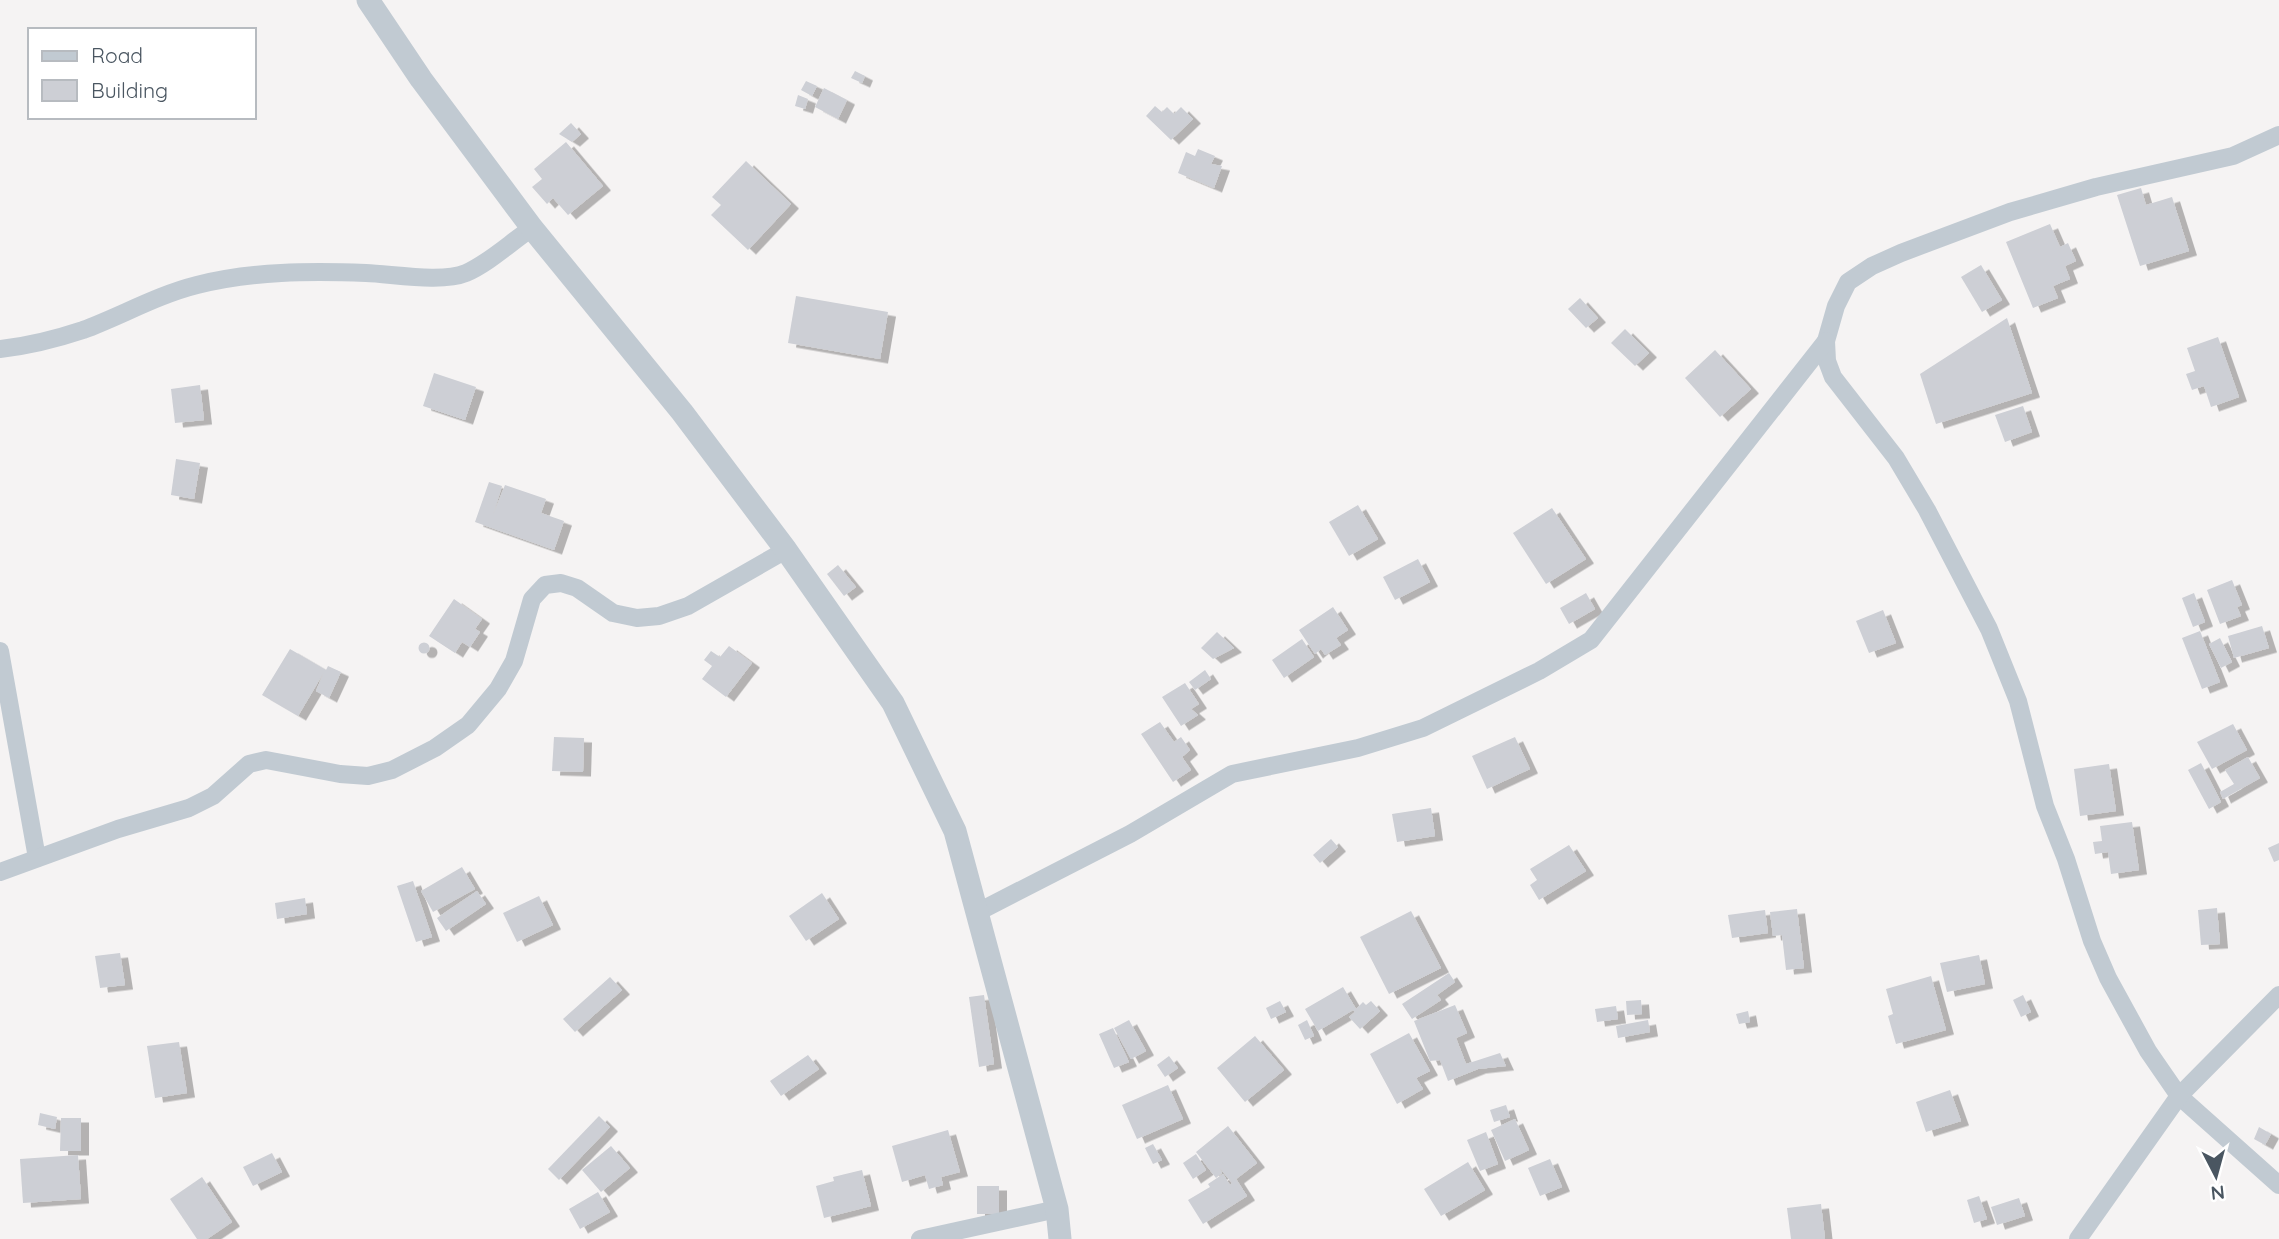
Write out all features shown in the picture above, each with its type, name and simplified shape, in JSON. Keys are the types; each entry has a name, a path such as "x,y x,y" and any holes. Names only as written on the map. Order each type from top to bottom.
{"street":[{"path":"368,0 422,79 532,228 682,412 786,550 893,703 955,831 1057,1209 1060,1239"},
{"path":"2279,135 2233,156 2096,187 2010,212 1872,266 1848,282 1836,306 1826,341 1827,361 1833,376 1896,458 1927,510 1989,629 2018,701 2045,806 2066,859 2092,941 2108,978 2148,1051 2179,1096 2279,1185"},
{"path":"0,349 52,340 83,330 164,295 236,277 326,272 447,278 467,272 532,228"},
{"path":"978,912 1130,834 1232,774 1358,748 1423,728 1539,671 1591,640 1826,341"},
{"path":"0,872 189,808 213,796 249,764 266,760 340,774 368,776 393,770 435,748 468,726 498,690 514,661 532,599 545,585 561,583 578,588 613,612 638,618 659,616 698,601 786,550"},
{"path":"0,650 37,858"},
{"path":"2078,1239 2179,1096 2279,995"},
{"path":"920,1239 1057,1209"}],"building":[{"path":"855,71 865,76 862,83 851,78"},
{"path":"806,81 817,86 812,96 801,90"},
{"path":"824,88 847,100 838,119 815,107"},
{"path":"798,95 808,99 805,109 795,106"},
{"path":"1155,106 1162,112 1167,107 1174,114 1181,107 1193,119 1171,140 1146,116"},
{"path":"571,123 581,134 572,142 559,134"},
{"path":"566,142 603,186 568,215 553,198 547,204 532,187 542,179 534,169"},
{"path":"1198,149 1215,156 1211,164 1222,166 1214,188 1178,173 1186,152 1195,156"},
{"path":"746,161 791,204 748,250 711,215 721,205 712,197"},
{"path":"2141,188 2146,205 2172,197 2189,251 2140,266 2117,195"},
{"path":"2050,224 2060,247 2068,243 2076,261 2065,266 2070,279 2053,286 2058,298 2033,308 2006,242"},
{"path":"1981,265 2002,300 1982,312 1961,277"},
{"path":"796,296 888,312 880,359 788,343"},
{"path":"1580,298 1598,318 1586,328 1568,309"},
{"path":"2007,318 2032,393 1936,424 1920,374"},
{"path":"1625,329 1649,353 1635,366 1611,343"},
{"path":"2218,337 2239,397 2211,407 2204,386 2192,390 2186,374 2195,371 2187,348"},
{"path":"1715,350 1751,389 1720,417 1685,378"},
{"path":"434,373 476,387 465,420 423,406"},
{"path":"200,385 204,420 175,423 171,389"},
{"path":"2023,406 2032,432 2005,442 1995,415"},
{"path":"176,459 200,463 194,499 171,495"},
{"path":"489,482 502,486 493,515 505,485 546,499 541,513 564,521 554,550 475,522"},
{"path":"1358,505 1378,539 1349,556 1329,522"},
{"path":"1552,508 1586,559 1546,584 1513,533"},
{"path":"1418,559 1430,582 1395,600 1383,577"},
{"path":"838,565 856,587 844,596 827,574"},
{"path":"2232,580 2242,605 2237,607 2241,616 2220,624 2207,590"},
{"path":"1586,593 1595,609 1569,624 1560,608"},
{"path":"2194,593 2205,622 2193,627 2182,598"},
{"path":"454,599 482,619 475,629 480,632 470,647 462,642 455,653 429,636"},
{"path":"1333,607 1348,630 1336,638 1341,645 1325,655 1321,649 1315,654 1299,630"},
{"path":"1883,610 1896,643 1869,653 1856,621"},
{"path":"2262,626 2269,648 2234,658 2228,636"},
{"path":"2200,631 2220,682 2202,689 2182,638"},
{"path":"1217,632 1234,648 1213,659 1201,648"},
{"path":"2220,638 2232,662 2221,668 2209,644"},
{"path":"1302,639 1314,657 1284,678 1272,660"},
{"path":"424,642 430,648 424,654 418,648"},
{"path":"729,646 752,663 726,697 702,679 712,666 704,660 711,651 720,657"},
{"path":"290,649 326,670 328,666 341,672 329,698 316,691 324,672 298,716 262,695"},
{"path":"1205,670 1211,679 1195,690 1189,682"},
{"path":"1185,683 1199,704 1191,709 1198,715 1181,726 1162,697"},
{"path":"1160,722 1174,742 1181,737 1190,750 1182,757 1191,770 1173,782 1141,734"},
{"path":"2233,724 2247,750 2212,769 2197,742"},
{"path":"554,737 584,738 583,772 552,771"},
{"path":"1515,737 1530,769 1487,789 1472,756"},
{"path":"2248,757 2260,778 2223,799 2220,792 2234,784 2225,770"},
{"path":"2201,763 2221,802 2209,809 2188,770"},
{"path":"2109,764 2116,811 2080,816 2074,769"},
{"path":"1431,808 1435,836 1397,842 1392,814"},
{"path":"2132,822 2139,870 2111,874 2108,852 2095,854 2093,842 2102,841 2100,826"},
{"path":"1331,839 1338,847 1320,863 1313,855"},
{"path":"2279,843 2279,860 2274,862 2268,848"},
{"path":"1569,845 1586,871 1539,900 1530,885 1537,880 1530,869"},
{"path":"462,867 475,889 433,912 421,891"},
{"path":"413,881 432,937 416,942 397,886"},
{"path":"477,891 486,904 446,931 437,918"},
{"path":"822,893 839,919 806,941 789,916"},
{"path":"539,896 553,925 517,942 503,913"},
{"path":"305,898 307,914 277,919 275,903"},
{"path":"2217,908 2220,944 2201,945 2198,910"},
{"path":"1797,909 1804,968 1786,970 1782,935 1773,936 1770,912"},
{"path":"1765,910 1768,933 1732,938 1728,915"},
{"path":"1411,911 1441,968 1389,994 1360,937"},
{"path":"120,953 125,985 100,988 95,956"},
{"path":"1979,955 1985,984 1947,992 1940,963"},
{"path":"1449,973 1455,982 1437,995 1441,1000 1412,1019 1402,1004"},
{"path":"1931,976 1946,1030 1896,1044 1888,1016 1893,1014 1886,989"},
{"path":"610,977 622,990 575,1032 563,1019"},
{"path":"1343,987 1356,1009 1363,1002 1366,1005 1371,1001 1380,1011 1360,1029 1349,1017 1355,1012 1353,1010 1318,1031 1305,1009"},
{"path":"984,995 994,1064 979,1067 969,997"},
{"path":"2023,995 2031,1012 2021,1017 2013,1000"},
{"path":"1641,1000 1642,1014 1627,1015 1626,1001"},
{"path":"1280,1001 1286,1012 1271,1019 1266,1008"},
{"path":"1455,1005 1467,1033 1456,1038 1466,1064 1500,1053 1506,1066 1478,1069 1448,1081 1440,1060 1430,1061 1414,1021"},
{"path":"1616,1006 1618,1019 1597,1022 1595,1009"},
{"path":"1748,1011 1750,1022 1739,1024 1736,1014"},
{"path":"1129,1020 1146,1051 1131,1059 1114,1028"},
{"path":"1307,1020 1314,1036 1305,1040 1298,1025"},
{"path":"1648,1020 1650,1032 1618,1038 1616,1026"},
{"path":"1113,1028 1129,1062 1114,1068 1099,1034"},
{"path":"1409,1033 1430,1071 1416,1078 1423,1089 1397,1104 1370,1054"},
{"path":"1255,1036 1284,1070 1245,1102 1217,1068"},
{"path":"179,1042 187,1093 155,1098 147,1046"},
{"path":"808,1055 819,1069 781,1096 770,1081"},
{"path":"1169,1056 1178,1068 1165,1077 1157,1065"},
{"path":"1168,1085 1183,1119 1137,1139 1122,1105"},
{"path":"1950,1090 1961,1121 1926,1132 1916,1102"},
{"path":"1506,1105 1510,1117 1494,1122 1490,1110"},
{"path":"40,1113 57,1117 55,1129 38,1125"},
{"path":"599,1116 610,1127 559,1180 548,1169"},
{"path":"61,1118 81,1118 81,1151 60,1151"},
{"path":"1515,1119 1529,1150 1505,1161 1491,1130"},
{"path":"1228,1126 1257,1163 1236,1179 1247,1196 1203,1224 1188,1200 1210,1187 1208,1184 1223,1174 1230,1185 1232,1183 1219,1167 1222,1173 1216,1178 1196,1152"},
{"path":"2259,1127 2271,1134 2265,1145 2254,1139"},
{"path":"948,1130 960,1172 941,1177 943,1185 929,1189 925,1175 902,1182 892,1146"},
{"path":"1486,1132 1498,1164 1480,1171 1467,1140"},
{"path":"1153,1144 1162,1160 1153,1164 1145,1148"},
{"path":"611,1146 630,1168 601,1192 582,1170"},
{"path":"272,1153 282,1172 253,1186 243,1167"},
{"path":"1196,1154 1206,1170 1193,1179 1183,1163"},
{"path":"78,1155 81,1199 23,1203 20,1159"},
{"path":"1550,1159 1562,1187 1540,1196 1528,1168"},
{"path":"1468,1162 1485,1190 1441,1216 1424,1189"},
{"path":"862,1170 871,1206 824,1218 816,1186 834,1181 833,1177"},
{"path":"202,1177 232,1222 207,1239 197,1239 170,1199"},
{"path":"977,1186 999,1186 999,1214 977,1214"},
{"path":"598,1192 610,1212 580,1229 569,1209"},
{"path":"1979,1196 1987,1219 1974,1223 1967,1200"},
{"path":"2019,1198 2025,1216 1997,1225 1991,1207"},
{"path":"1821,1204 1825,1239 1791,1239 1787,1208"}]}
